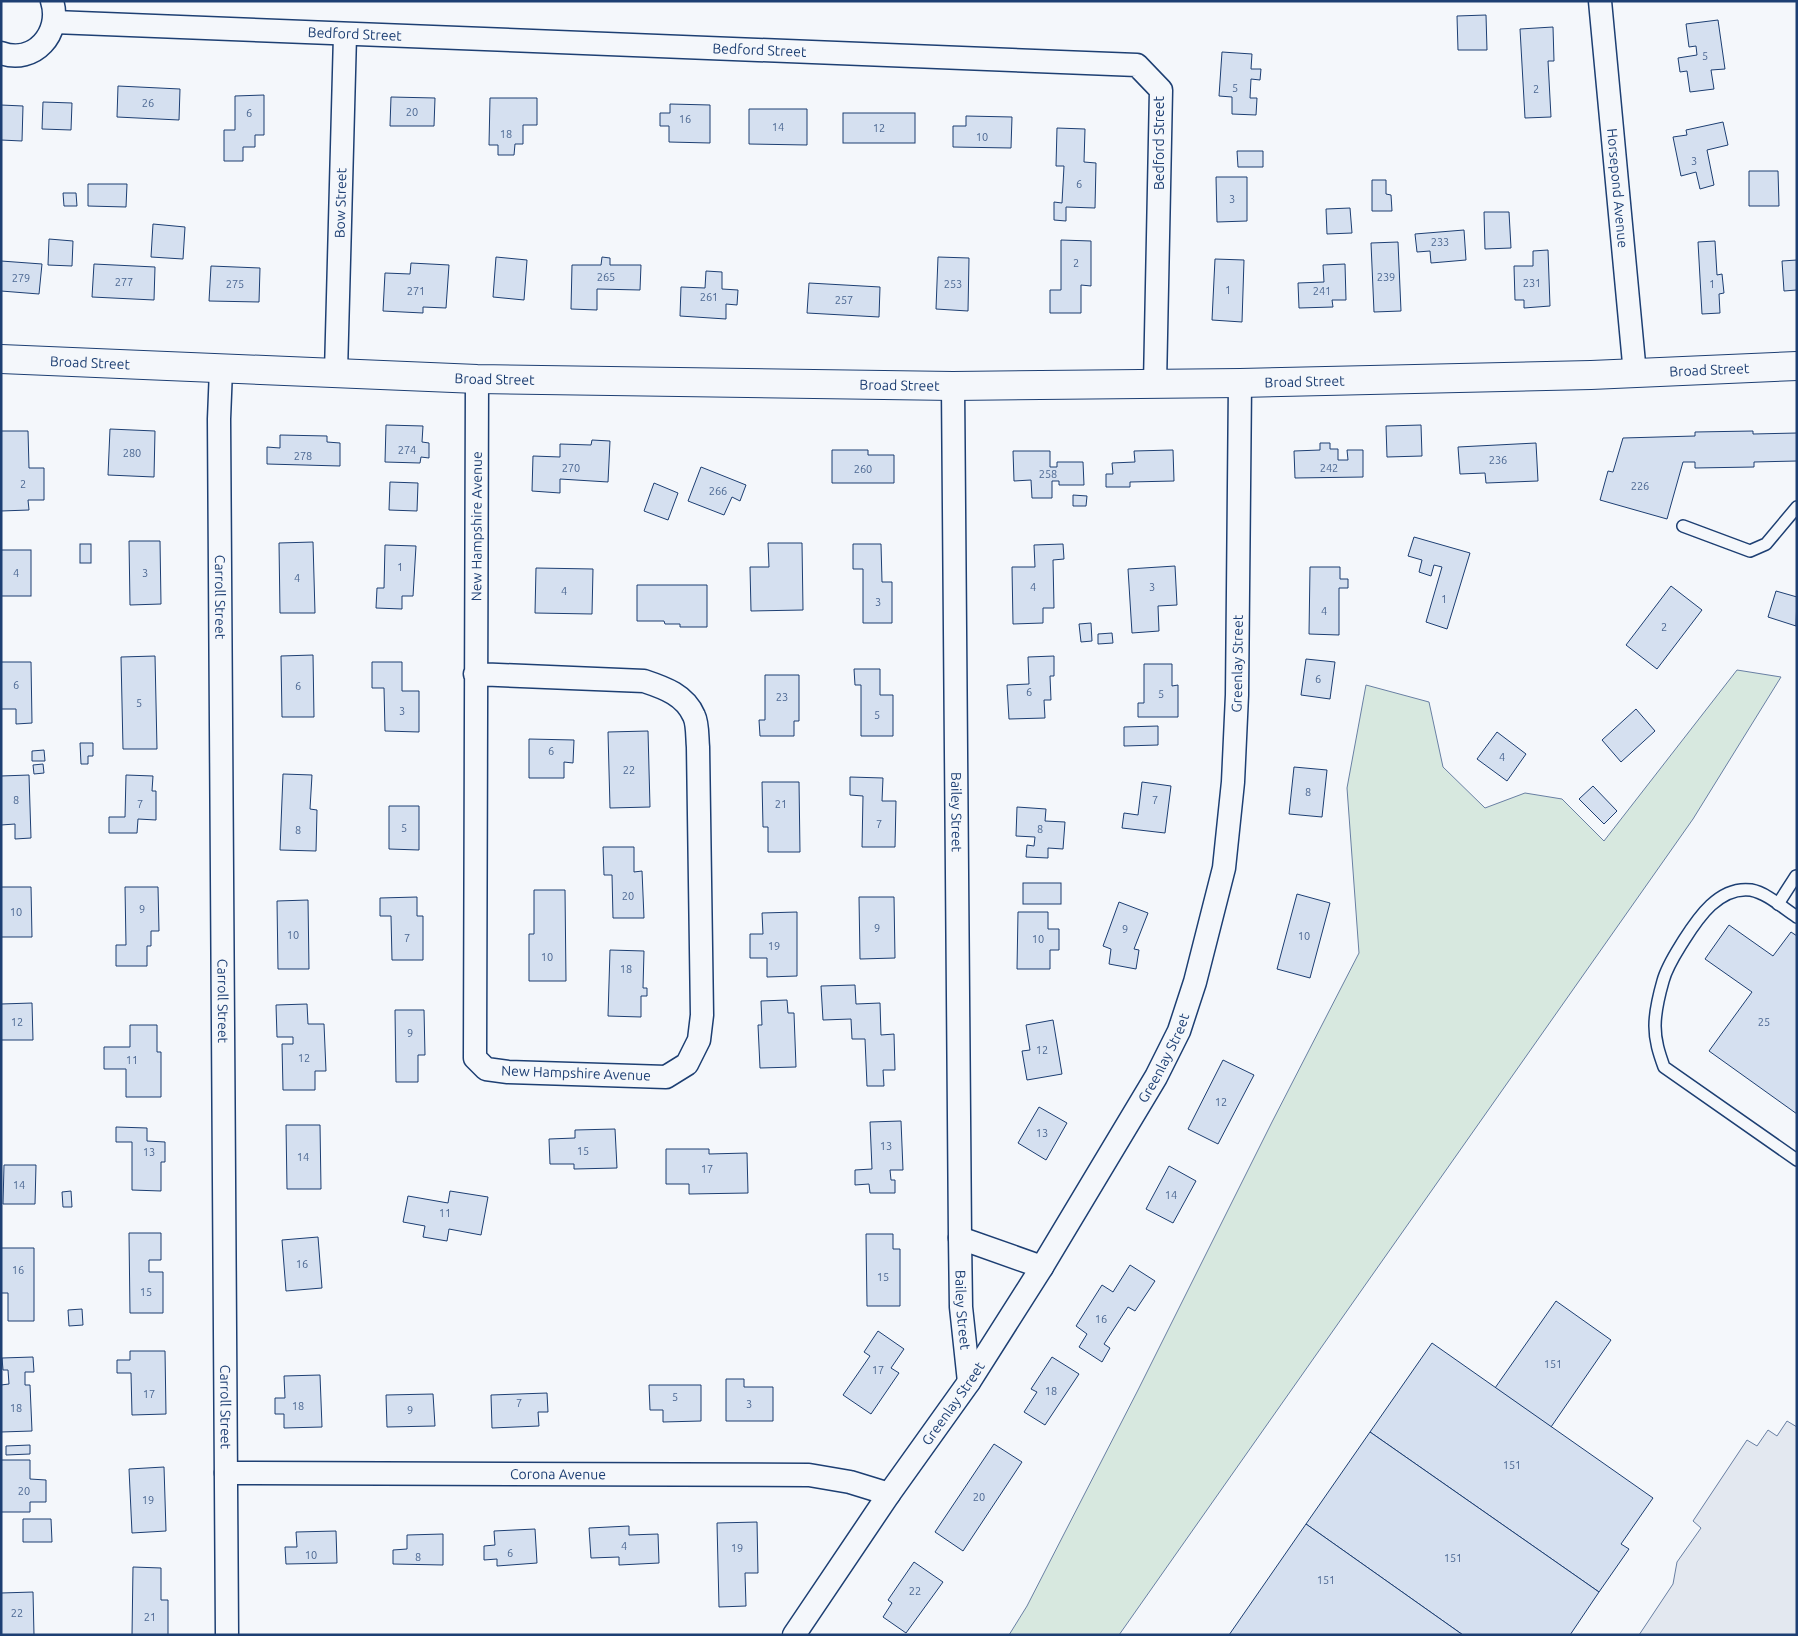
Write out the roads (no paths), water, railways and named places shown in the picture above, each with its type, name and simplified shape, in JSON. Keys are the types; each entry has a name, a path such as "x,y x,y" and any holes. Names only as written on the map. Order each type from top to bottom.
{"main road":[{"name":"Broad Street","path":"1,359 477,379 953,386 1240,383 1635,374 1797,366"}],"street":[{"name":"Horsepond Avenue","path":"1600,1 1635,374"},
{"name":"Bedford Street","path":"1,53 17,56 30,53 42,46 50,35 53,12 345,35 1137,65 1161,90 1155,384"},
{"name":"Bow Street","path":"336,372 345,35"},
{"name":"Carroll Street","path":"222,369 219,429 227,1635"},
{"name":"New Hampshire Avenue","path":"475,674 644,681 667,689 683,699 695,717 698,757 702,1015 699,1040 687,1064 666,1077 508,1072 486,1069 475,1058 475,674 477,379"},
{"name":"Greenlay Street","path":"794,1635 888,1494 969,1382 1042,1267 1156,1077 1179,1031 1197,973 1224,868 1233,782 1237,695 1240,383"},
{"name":"Bailey Street","path":"953,386 961,1307 969,1382"},
{"path":"960,1238 1042,1267"},
{"name":"Corona Avenue","path":"226,1474 808,1475 850,1482 888,1494"}],"lane":[{"path":"1683,526 1750,551 1766,544 1797,507"},
{"path":"1778,904 1796,875"},
{"path":"1797,918 1762,894 1750,890 1734,892 1720,897 1698,918 1672,959 1663,979 1658,999 1655,1026 1657,1046 1664,1067 1797,1160"}]}
